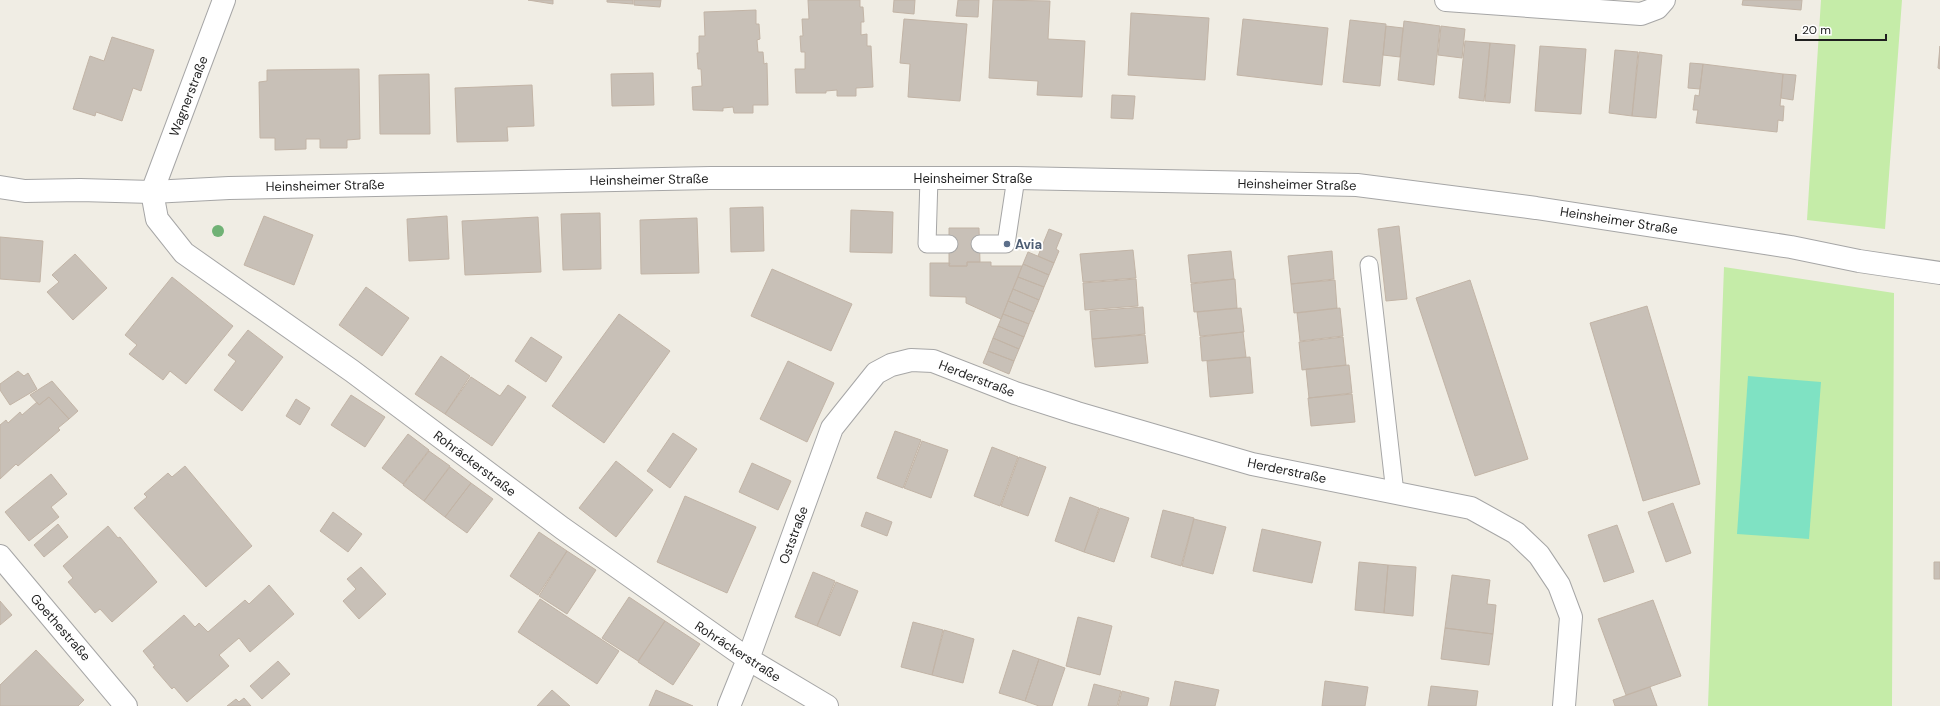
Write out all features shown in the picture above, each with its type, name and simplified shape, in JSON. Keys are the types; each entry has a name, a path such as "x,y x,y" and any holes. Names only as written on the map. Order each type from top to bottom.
{"street":[{"name":"Wagnerstraße","path":"152,192 224,0"},
{"path":"1446,0 1641,14 1657,8 1664,0"},
{"name":"Heinsheimer Straße","path":"0,187 25,191 80,190 152,192 229,188 542,180 929,178 1016,178 1357,185 1536,208 1791,247 1859,261 1940,273"},
{"name":"Rohräckerstraße","path":"152,192 157,219 184,253 352,371 562,528 748,660 828,706"},
{"name":"Herderstraße","path":"876,373 891,365 911,360 933,361 1015,393 1077,413 1252,464 1471,508 1516,533 1539,555 1558,585 1571,616 1564,706"},
{"name":"Oststraße","path":"729,706 748,660 832,428 876,373"},
{"name":"Goethestraße","path":"0,556 120,704"}],"lane":[{"path":"929,178 927,244 949,244"},
{"path":"980,244 1006,244 1016,178"},
{"path":"1369,265 1395,493"}],"green space":[{"path":"1821,0 1902,0 1885,229 1807,220"},
{"path":"1724,267 1894,293 1892,706 1708,706"},
{"path":"1748,376 1821,382 1809,539 1737,534"}],"building":[{"path":"528,0 553,0 553,4"},
{"path":"607,0 633,0 633,4 607,2"},
{"path":"634,0 661,0 660,7 634,5"},
{"path":"808,0 860,0 860,7 863,7 864,22 861,22 861,35 867,34 867,46 871,46 873,87 856,88 856,96 837,96 837,90 826,91 826,93 796,93 795,69 805,69 805,52 801,52 800,36 803,36 802,19 809,19"},
{"path":"894,0 915,0 914,14 893,12"},
{"path":"958,0 979,0 978,17 956,16"},
{"path":"993,0 1050,1 1048,39 1085,41 1082,97 1037,95 1038,81 989,78"},
{"path":"1743,0 1802,0 1801,10 1742,5"},
{"path":"756,10 756,24 759,24 760,39 757,40 758,52 763,52 764,64 767,63 768,105 753,105 753,113 734,113 733,107 723,108 723,111 693,110 692,87 702,86 701,69 698,69 697,53 699,53 699,36 705,36 704,12"},
{"path":"1131,13 1209,18 1205,80 1128,75"},
{"path":"904,19 967,24 960,101 908,97 910,64 900,63"},
{"path":"1243,19 1328,28 1322,85 1237,75"},
{"path":"1350,20 1386,24 1380,86 1343,82"},
{"path":"1404,21 1440,26 1434,85 1398,80"},
{"path":"1386,26 1403,28 1400,57 1383,55"},
{"path":"1441,26 1465,29 1462,58 1438,55"},
{"path":"112,37 154,50 141,91 133,88 122,121 96,112 95,116 73,109 90,56 104,61"},
{"path":"1465,41 1490,43 1484,101 1459,98"},
{"path":"1490,43 1515,45 1510,103 1485,101"},
{"path":"1540,46 1586,49 1581,114 1535,111"},
{"path":"1940,46 1940,69 1938,68"},
{"path":"1615,50 1638,52 1632,116 1609,113"},
{"path":"1639,52 1662,55 1656,118 1632,116"},
{"path":"1690,63 1703,64 1700,89 1688,88"},
{"path":"1703,64 1783,74 1780,106 1784,106 1783,121 1778,120 1777,132 1696,123 1698,110 1693,110 1695,95 1699,96"},
{"path":"359,69 360,139 347,140 347,148 320,148 320,139 306,139 306,149 275,150 275,138 260,138 259,82 267,81 267,70"},
{"path":"653,73 654,105 612,106 611,74"},
{"path":"429,74 430,134 380,134 379,75"},
{"path":"1783,74 1796,75 1793,100 1781,98"},
{"path":"532,85 534,126 507,127 508,141 457,142 455,88"},
{"path":"1112,95 1135,96 1133,119 1111,118"},
{"path":"763,207 764,251 731,252 730,208"},
{"path":"851,210 893,212 892,253 850,252"},
{"path":"600,213 601,269 563,270 561,214"},
{"path":"264,216 313,235 294,285 244,265"},
{"path":"447,216 449,259 409,261 407,219"},
{"path":"538,217 541,272 465,275 462,221"},
{"path":"697,218 699,273 641,274 640,220"},
{"path":"1399,226 1407,299 1386,301 1378,229"},
{"path":"949,228 979,228 980,262 967,262 967,266 949,266"},
{"path":"1049,229 1062,234 1056,249 1059,251 1054,263 1038,256"},
{"path":"0,237 43,241 40,282 0,279"},
{"path":"1133,250 1136,278 1083,282 1080,254"},
{"path":"1231,251 1234,279 1191,283 1188,255"},
{"path":"1332,251 1334,279 1291,284 1288,256"},
{"path":"1028,252 1054,263 1049,275 1023,264"},
{"path":"75,254 107,288 73,320 47,292 59,282 52,275"},
{"path":"967,262 991,262 991,266 1022,266 1001,319 966,303 966,297 930,296 930,263 950,263 949,266 967,266"},
{"path":"1023,264 1049,275 1044,287 1018,277"},
{"path":"772,269 852,304 831,351 751,316"},
{"path":"172,277 233,326 186,384 170,371 163,380 129,354 137,345 125,335"},
{"path":"1018,277 1044,287 1039,300 1013,289"},
{"path":"1136,279 1138,306 1085,310 1083,283"},
{"path":"1235,279 1237,308 1194,312 1191,284"},
{"path":"1335,280 1337,308 1294,313 1291,284"},
{"path":"1470,280 1528,459 1475,476 1416,298"},
{"path":"366,287 409,318 382,356 339,325"},
{"path":"1013,289 1039,300 1034,312 1008,301"},
{"path":"1008,301 1034,312 1029,324 1003,314"},
{"path":"1647,306 1700,484 1643,501 1590,323"},
{"path":"1143,307 1145,334 1092,339 1090,311"},
{"path":"1241,308 1244,332 1200,336 1197,312"},
{"path":"1340,308 1343,336 1300,341 1297,313"},
{"path":"619,314 670,351 604,443 552,406"},
{"path":"1003,314 1029,324 1024,337 998,326"},
{"path":"998,326 1024,337 1019,349 993,338"},
{"path":"248,330 283,357 242,411 214,390 236,361 228,355"},
{"path":"1243,332 1246,357 1202,361 1200,337"},
{"path":"1145,335 1148,363 1095,367 1092,339"},
{"path":"531,337 562,357 546,382 515,361"},
{"path":"1343,337 1346,365 1302,370 1299,342"},
{"path":"993,338 1019,349 1014,361 988,351"},
{"path":"988,351 1014,361 1009,374 983,363"},
{"path":"441,356 470,376 445,414 415,394"},
{"path":"1250,357 1253,393 1210,397 1207,361"},
{"path":"788,361 834,383 807,442 760,419"},
{"path":"1349,365 1352,393 1309,398 1306,369"},
{"path":"18,371 24,376 28,373 37,389 10,405 0,390 0,384"},
{"path":"471,377 500,396 508,385 526,397 492,446 445,414"},
{"path":"52,381 78,411 69,419 49,397 39,405 30,395"},
{"path":"1352,394 1355,422 1311,426 1308,398"},
{"path":"351,395 385,417 365,447 331,425"},
{"path":"49,397 69,419 58,428 60,430 18,466 16,464 0,479 0,425 6,420 8,423 20,412 22,415 37,402 39,405"},
{"path":"296,399 310,408 300,425 286,416"},
{"path":"895,431 921,440 903,488 877,478"},
{"path":"673,433 697,449 670,488 647,471"},
{"path":"408,434 429,450 403,484 382,468"},
{"path":"922,441 948,450 931,498 904,488"},
{"path":"992,447 1018,457 1000,506 974,496"},
{"path":"429,451 450,466 424,501 403,485"},
{"path":"1019,457 1046,467 1028,516 1001,506"},
{"path":"616,461 653,490 616,537 579,508"},
{"path":"752,463 791,481 778,510 739,492"},
{"path":"185,466 252,546 206,587 134,508 147,497 144,494 168,473 172,477"},
{"path":"450,467 471,483 445,517 424,501"},
{"path":"51,474 67,494 51,507 59,517 29,541 5,512"},
{"path":"471,483 493,499 467,533 445,517"},
{"path":"685,496 756,527 727,593 657,562"},
{"path":"1070,497 1099,508 1084,552 1055,541"},
{"path":"1673,503 1691,553 1666,562 1648,512"},
{"path":"1100,508 1129,518 1114,562 1084,552"},
{"path":"1163,510 1194,518 1181,566 1151,557"},
{"path":"333,512 362,534 348,552 320,531"},
{"path":"866,512 892,522 887,536 861,526"},
{"path":"1194,519 1226,527 1213,574 1182,566"},
{"path":"58,524 68,537 44,557 34,545"},
{"path":"1617,525 1634,572 1604,582 1588,535"},
{"path":"108,526 118,538 120,537 157,582 112,622 100,609 95,613 68,582 73,578 63,566"},
{"path":"1262,529 1321,542 1312,583 1253,571"},
{"path":"539,532 567,551 538,595 510,576"},
{"path":"567,551 596,570 567,614 539,596"},
{"path":"1359,562 1388,565 1384,613 1355,610"},
{"path":"1934,562 1940,562 1940,579 1934,579"},
{"path":"1388,565 1416,567 1413,616 1384,613"},
{"path":"361,567 386,594 359,619 343,601 356,589 347,579"},
{"path":"813,572 835,581 817,626 795,617"},
{"path":"1452,575 1490,580 1487,604 1496,605 1493,634 1445,628"},
{"path":"836,582 858,591 840,636 817,626"},
{"path":"269,585 294,614 250,652 239,638 219,655 229,666 187,702 174,687 172,689 153,667 155,666 143,651 184,615 195,627 199,623 208,632 245,600 249,604"},
{"path":"629,597 665,621 638,661 602,638"},
{"path":"540,599 619,651 597,684 518,632"},
{"path":"1653,600 1681,676 1626,695 1598,619"},
{"path":"0,601 12,615 0,625"},
{"path":"1078,617 1112,626 1100,675 1066,666"},
{"path":"665,621 700,644 673,685 638,662"},
{"path":"913,622 943,630 932,675 901,667"},
{"path":"1445,628 1493,634 1489,665 1441,659"},
{"path":"944,630 974,639 963,683 932,675"},
{"path":"36,650 84,700 78,706 0,706 0,685"},
{"path":"1013,650 1039,659 1025,701 999,693"},
{"path":"1039,659 1065,668 1052,706 1039,706 1025,701"},
{"path":"278,661 290,674 262,699 250,686"},
{"path":"1175,681 1219,690 1215,706 1170,706"},
{"path":"1325,681 1368,687 1365,706 1322,706"},
{"path":"1094,684 1121,691 1117,706 1088,706"},
{"path":"1431,686 1478,691 1476,706 1428,706"},
{"path":"1650,687 1657,706 1615,706 1613,700"},
{"path":"552,690 570,706 537,706"},
{"path":"656,690 693,706 649,706"},
{"path":"1122,691 1149,698 1147,706 1118,706"},
{"path":"244,698 251,706 227,706 236,699 239,702"}],"place":[{"name":"Avia","path":"1007,244"}]}
